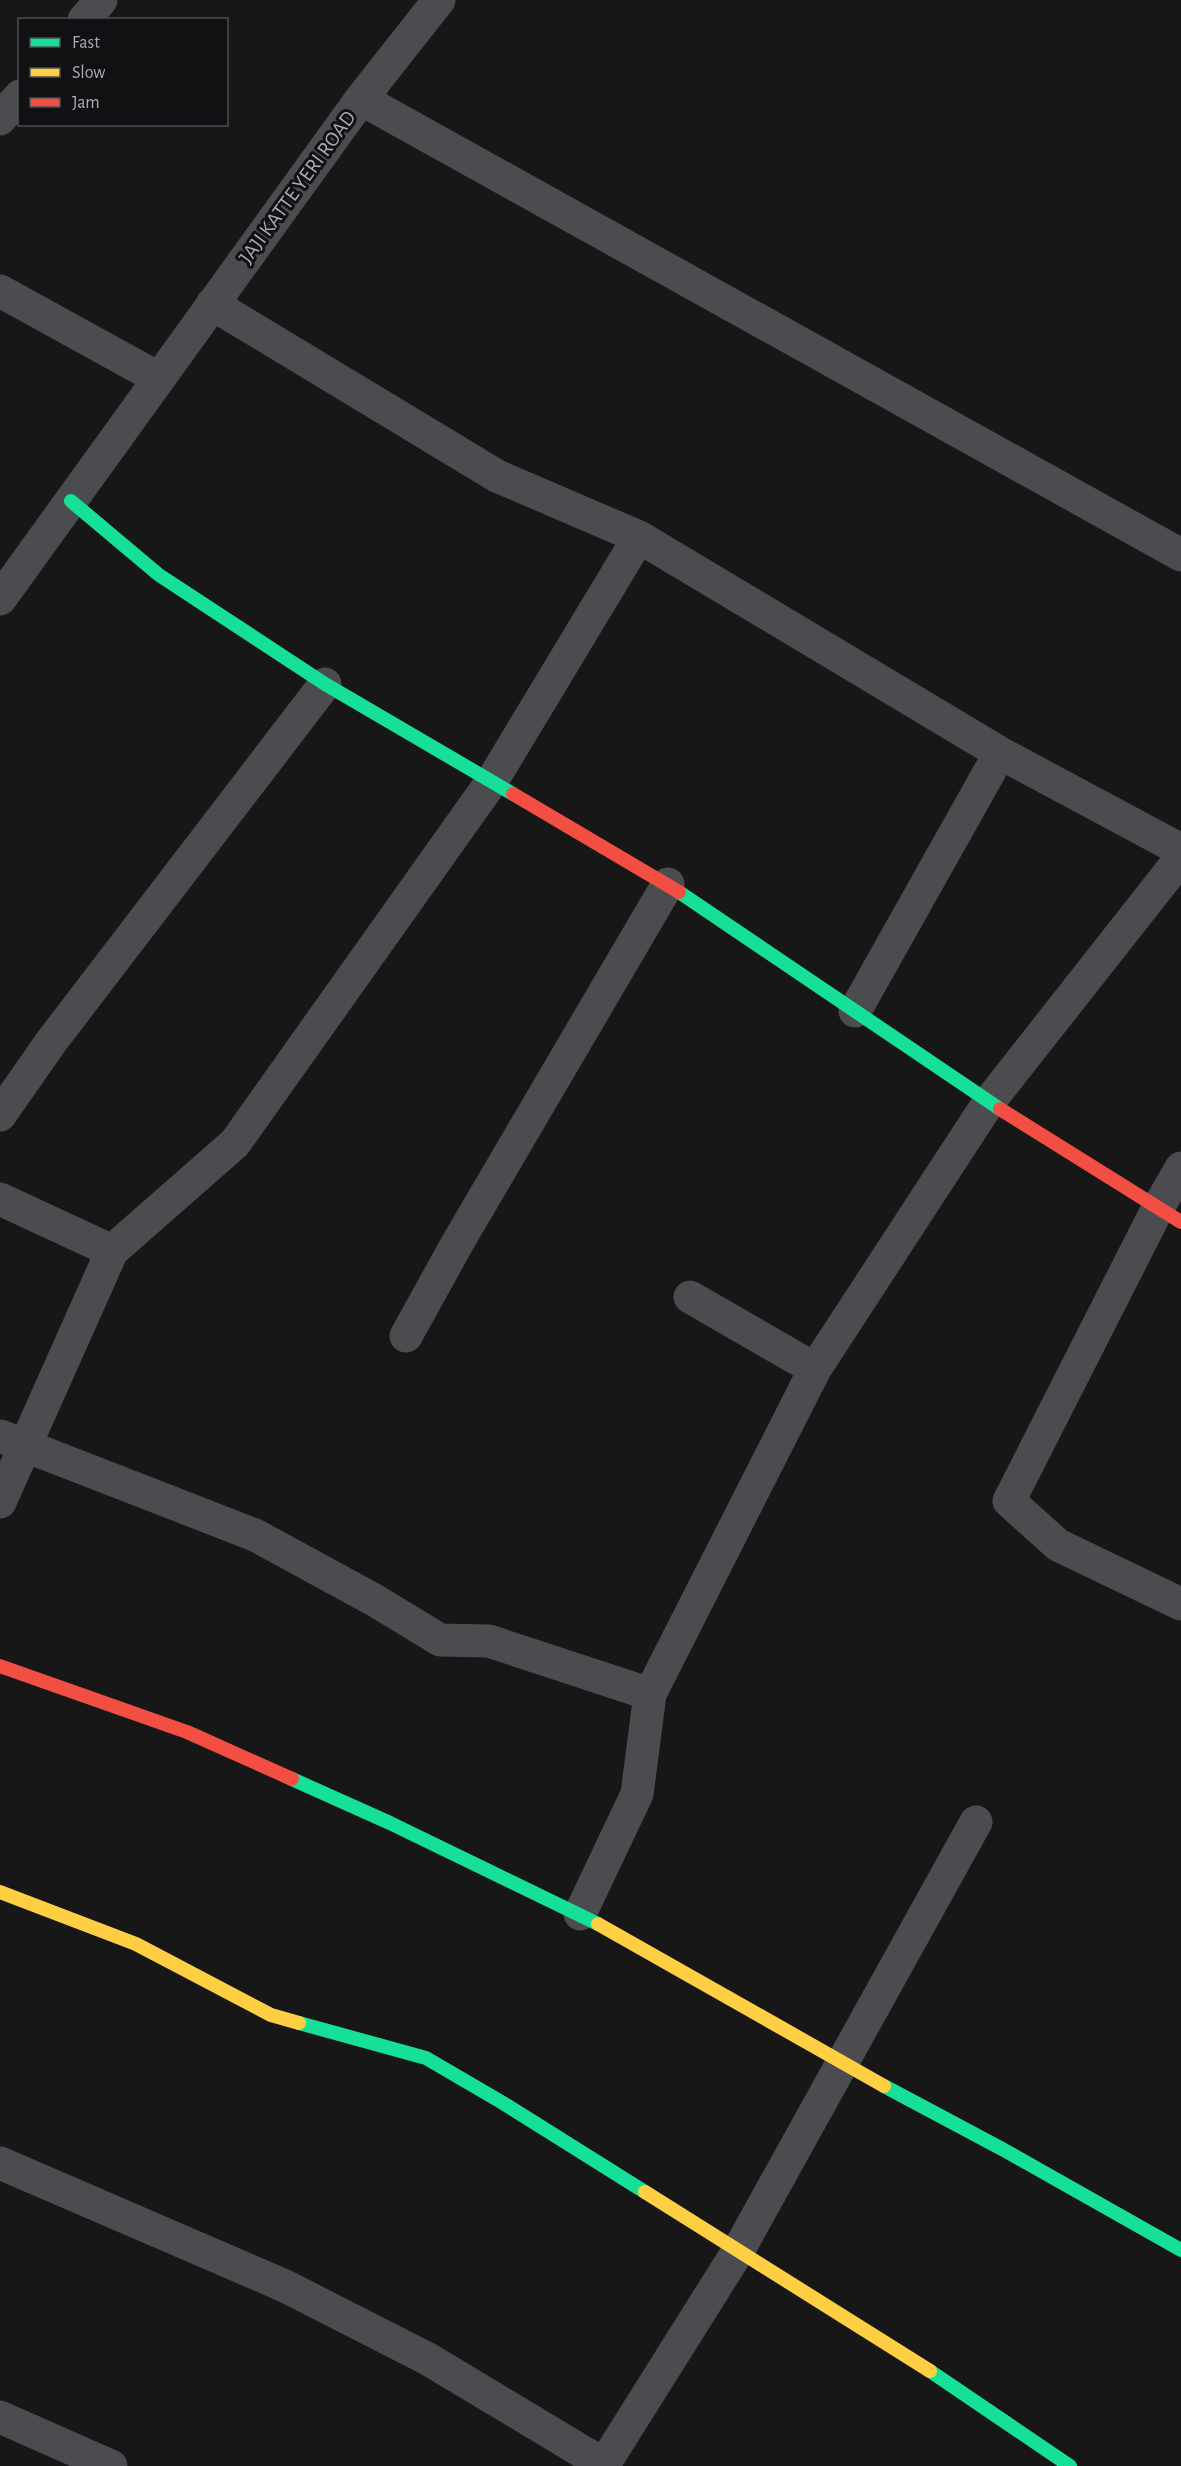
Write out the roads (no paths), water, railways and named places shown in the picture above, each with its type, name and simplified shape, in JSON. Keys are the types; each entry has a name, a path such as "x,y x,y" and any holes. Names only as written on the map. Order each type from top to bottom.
{"street":[{"path":"86,18 100,0"},
{"name":"JAJI KATTE YERI ROAD","path":"0,599 362,99 439,0"},
{"path":"0,119 18,98"},
{"path":"362,99 1181,555"},
{"path":"0,291 158,378"},
{"path":"212,304 497,476 639,537 1000,753 1181,849"},
{"path":"71,501 159,575 325,684 668,884 989,1102 1169,1214"},
{"path":"0,1502 13,1441 112,1251 235,1143 492,781 639,537"},
{"path":"0,1115 51,1041 325,684"},
{"path":"855,1011 1000,753"},
{"path":"580,1914 637,1794 650,1694 815,1369 989,1102 1181,858"},
{"path":"406,1336 458,1242 668,884"},
{"path":"1181,1168 1169,1214 1009,1501 1058,1545 1181,1604"},
{"path":"0,1199 112,1251"},
{"path":"690,1297 815,1369"},
{"path":"13,1441 255,1535 376,1601 440,1640 489,1641 650,1694"},
{"path":"0,1666 187,1732 390,1823 580,1914 843,2064 1004,2150 1181,2250"},
{"path":"0,2163 285,2286 428,2359 605,2466 738,2251 976,1822"},
{"path":"0,1892 136,1944 271,2015 426,2058 503,2103 964,2393 1070,2466"},
{"path":"0,2417 111,2466"}]}
